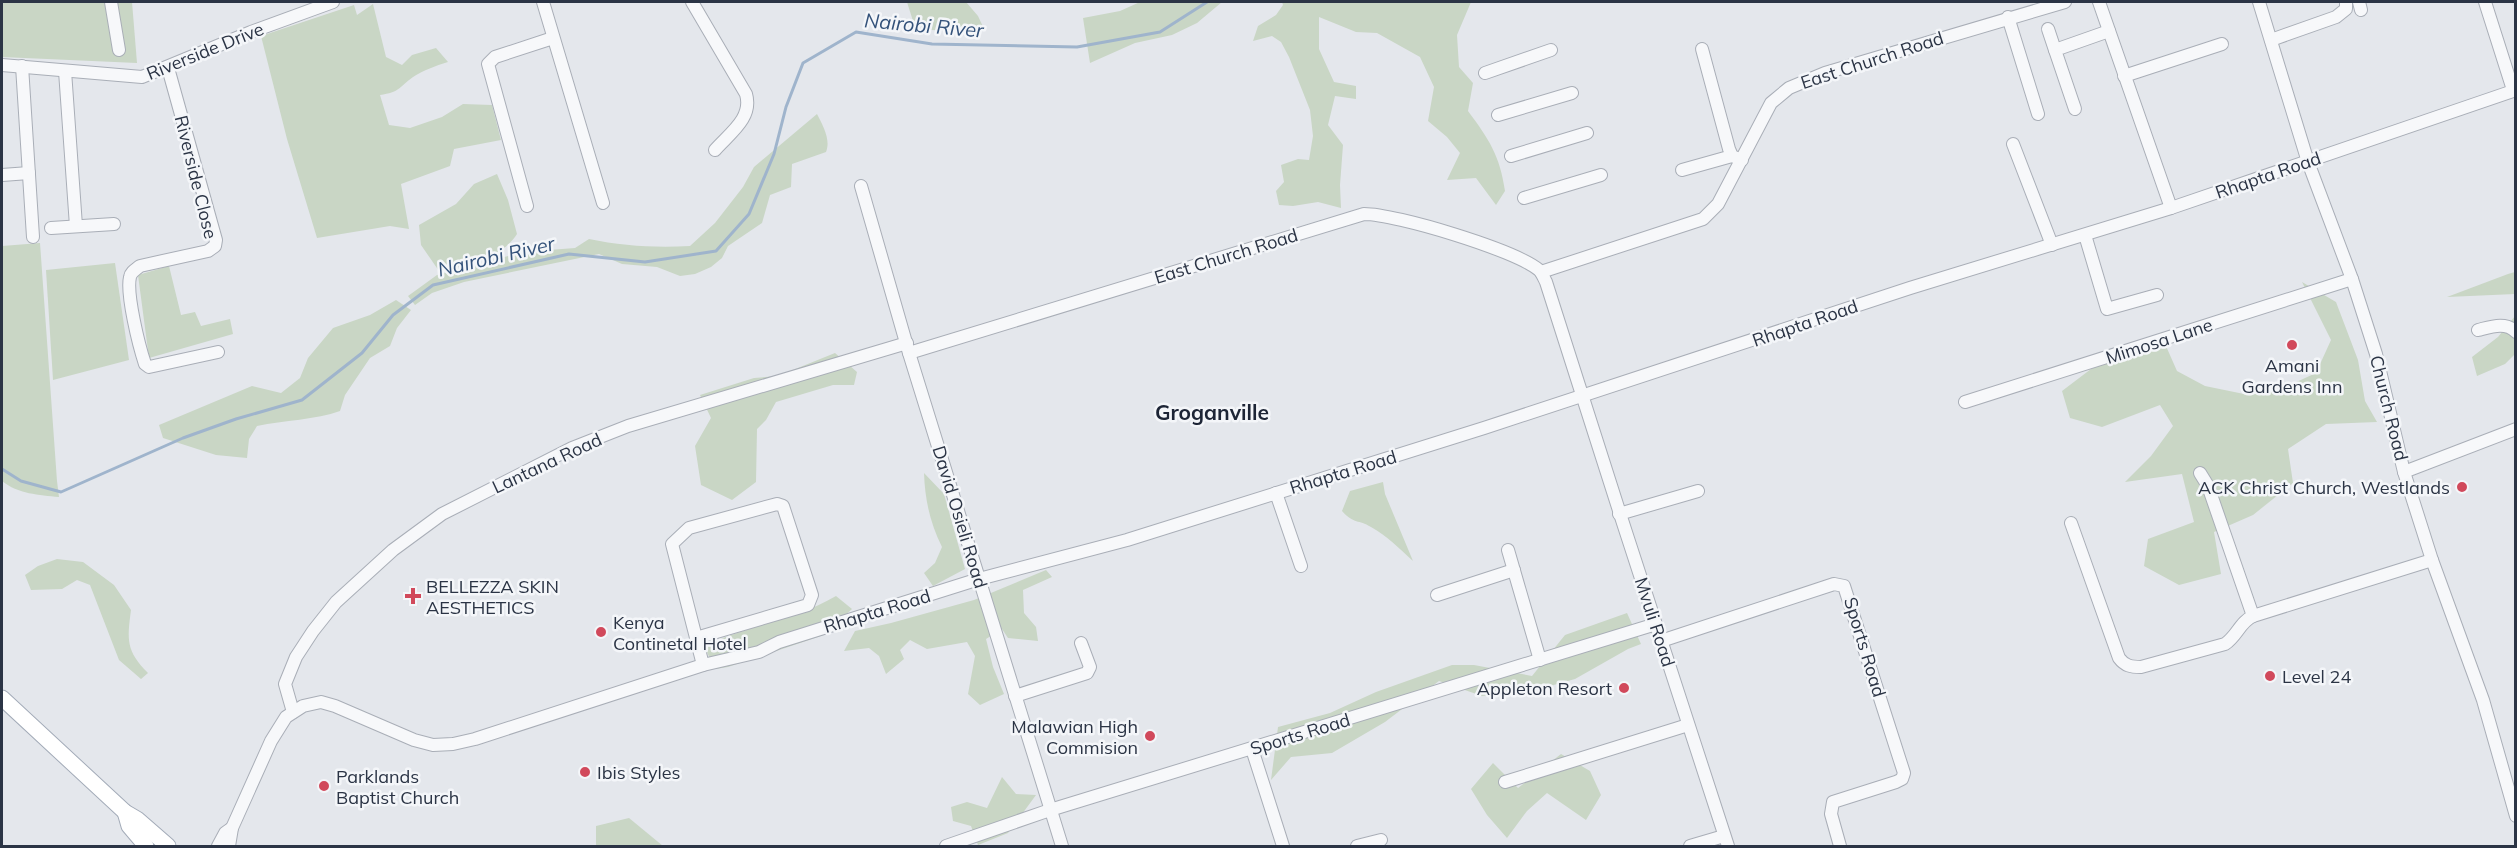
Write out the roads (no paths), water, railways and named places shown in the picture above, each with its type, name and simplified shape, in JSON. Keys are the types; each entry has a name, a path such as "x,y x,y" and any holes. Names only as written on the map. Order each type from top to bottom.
{"main road":[{"path":"2,698 125,812 137,819 168,846"},
{"path":"125,812 129,826 146,846"}],"street":[{"path":"111,2 119,50"},
{"name":"Riverside Drive","path":"2,65 142,77 251,32 333,2"},
{"path":"543,2 603,203"},
{"path":"692,2 746,94 748,102 747,112 715,150"},
{"name":"East Church Road","path":"908,348 1364,214 1388,215 1507,252 1541,272 1703,219 1718,204 1737,158 1771,103 1789,88 1825,73 2008,17 2022,7 2065,2"},
{"path":"2099,2 2171,208"},
{"name":"Church Road","path":"2259,2 2308,162 2352,279 2376,354 2404,472 2432,561 2482,700 2516,816"},
{"path":"2271,40 2336,17 2346,9 2346,2"},
{"path":"2485,2 2514,90"},
{"path":"2008,17 2038,114"},
{"path":"2048,28 2075,109"},
{"path":"2055,50 2109,31"},
{"path":"527,206 488,64 495,57 554,38"},
{"path":"2124,76 2222,44"},
{"path":"1682,170 1737,158 1701,49"},
{"path":"1485,73 1551,50"},
{"path":"22,66 33,237"},
{"name":"Riverside Close","path":"168,68 216,240 215,246 208,251 140,266 132,272 129,283 137,339 144,364 149,367 218,352"},
{"path":"65,71 76,226"},
{"name":"Rhapta Road","path":"293,712 303,706 321,702 414,740 433,745 453,744 475,739 703,665 759,652 779,642 979,579 1127,540 1584,396 1832,313 2171,208 2514,90"},
{"path":"1498,115 1572,93"},
{"path":"1511,156 1587,133"},
{"path":"2013,144 2052,245"},
{"path":"2,175 29,173"},
{"path":"1524,198 1601,174"},
{"name":"David Osieli Road","path":"861,186 908,348 1062,846"},
{"path":"51,228 114,224"},
{"path":"2085,234 2107,309 2157,295"},
{"path":"1541,272 1584,396"},
{"name":"Mimosa Lane","path":"1965,402 2352,279"},
{"path":"2478,330 2505,326 2512,327 2516,332"},
{"name":"Lantana Road","path":"293,712 285,684 296,657 313,631 336,602 393,550 442,514 572,448 628,426 908,348"},
{"name":"Mvuli Road","path":"1584,396 1619,514 1726,841"},
{"path":"2404,472 2516,429"},
{"path":"2200,473 2208,486 2253,616"},
{"path":"1619,514 1698,491"},
{"path":"1276,493 1302,566"},
{"path":"696,638 808,605 812,600 783,506 777,504 689,528 672,544 696,638 703,665"},
{"path":"2071,523 2119,658 2123,663 2133,667 2225,644 2235,638 2245,620 2253,616 2432,561"},
{"path":"1508,550 1540,660"},
{"path":"1437,595 1514,570"},
{"name":"Sports Road","path":"1661,641 1834,584 1844,586 1904,773 1902,779 1896,782 1833,802 1831,814 1840,846"},
{"name":"Sports Road","path":"945,846 1050,810 1656,624"},
{"path":"1015,696 1087,673 1090,667 1081,643"},
{"path":"229,846 232,828 271,741 286,717 293,712"},
{"path":"1505,782 1688,725"},
{"path":"1252,749 1283,846"},
{"path":"218,846 225,833 232,828"},
{"path":"1690,846 1726,841"}],"waterway":[{"name":"Nairobi River","path":"2,469 21,481 61,492 183,438 236,419 302,400 362,353 393,315 433,285 569,254 645,262 716,251 749,214 774,154 786,107 803,63 856,32 932,44 1077,47 1160,32 1207,2"}],"place":[{"name":"Amani Gardens Inn","path":"2292,345"},
{"name":"ACK Christ Church, Westlands","path":"2462,487"},
{"name":"BELLEZZA SKIN AESTHETICS","path":"413,596"},
{"name":"Kenya Continetal Hotel","path":"601,632"},
{"name":"Level 24","path":"2270,676"},
{"name":"Appleton Resort","path":"1624,688"},
{"name":"Malawian High Commision","path":"1150,736"},
{"name":"Ibis Styles","path":"585,772"},
{"name":"Parklands Baptist Church","path":"324,786"}],"district":[{"name":"Groganville","path":"1212,412"}]}
